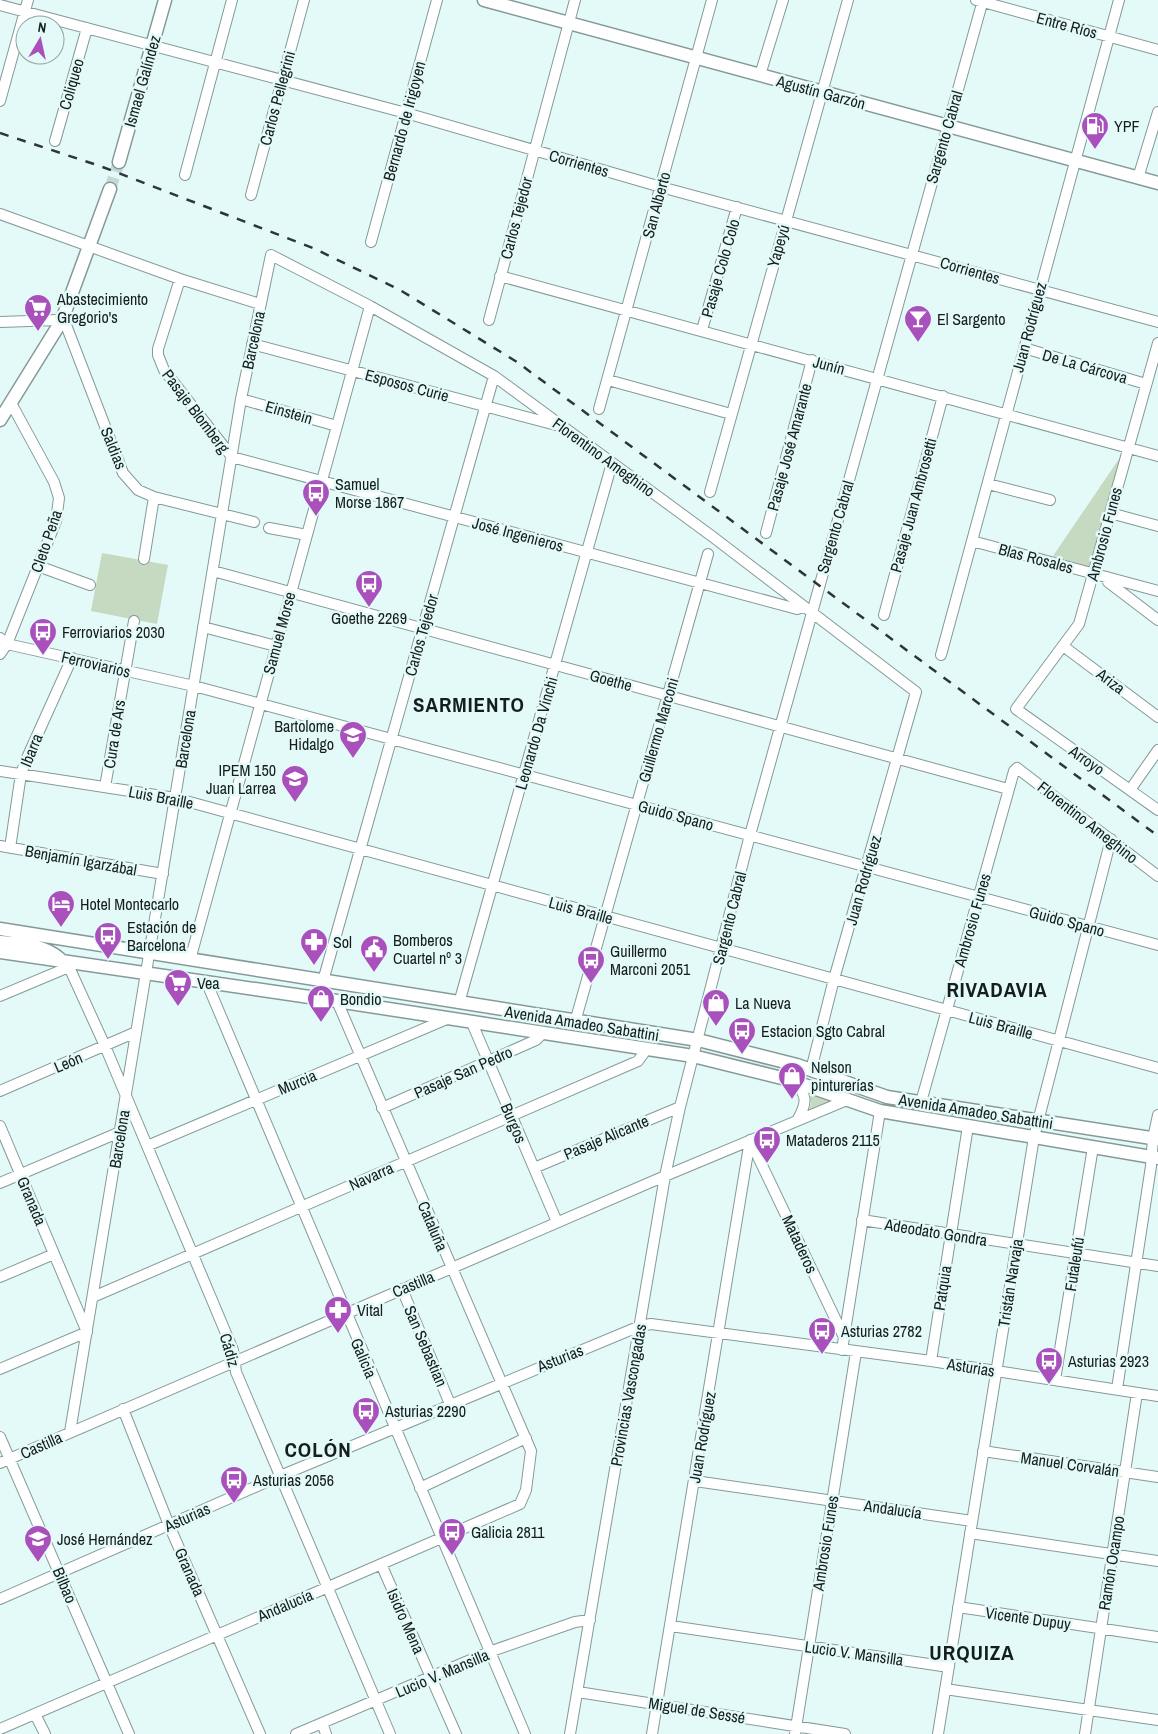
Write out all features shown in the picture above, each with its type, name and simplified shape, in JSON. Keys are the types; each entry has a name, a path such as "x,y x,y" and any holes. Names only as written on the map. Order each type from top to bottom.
{"main road":[{"name":"Ismael Galíndez","path":"119,162 165,0"},
{"name":"Agustín Garzón","path":"484,0 1158,183"},
{"path":"0,420 62,320 110,189"},
{"name":"Avenida Amadeo Sabattini","path":"0,930 698,1040 759,1054 812,1070 874,1094 1155,1139"},
{"path":"0,942 47,950 67,963"},
{"name":"Avenida Amadeo Sabattini","path":"0,952 337,1001 693,1056 790,1080 880,1110 1155,1157"}],"street":[{"path":"0,101 28,0"},
{"path":"185,176 232,0"},
{"name":"Carlos Pellegrini","path":"251,195 304,0"},
{"name":"Bernardo de Irigoyen","path":"371,242 437,0"},
{"name":"Carlos Tejedor","path":"488,320 575,0"},
{"name":"San Alberto","path":"599,409 712,0"},
{"path":"760,75 783,0"},
{"name":"Yapeyú","path":"710,492 848,0"},
{"name":"Juan Rodríguez","path":"941,655 1119,0"},
{"name":"Entre Ríos","path":"980,1 1158,50"},
{"name":"Sargento Cabral","path":"693,1056 780,726 807,610 877,378 948,125 980,1"},
{"name":"Corrientes","path":"0,4 406,113 660,187 1158,322"},
{"name":"Coliqueo","path":"55,141 86,28"},
{"path":"1138,178 1158,112"},
{"name":"Pasaje Colo Colo","path":"702,330 737,207"},
{"path":"0,214 180,279 260,304"},
{"name":"Barcelona","path":"70,1432 241,399 271,255"},
{"name":"Florentino Ameghino","path":"271,255 370,306 494,376 916,692"},
{"name":"Junín","path":"500,276 1158,456"},
{"name":"Pasaje Blomberg","path":"180,279 160,342 158,355 164,370 232,457"},
{"name":"Samuel Morse","path":"190,960 370,306"},
{"path":"0,322 62,320"},
{"name":"Saldias","path":"62,320 68,329 124,473 138,490 154,497 254,522"},
{"name":"Ambrosio Funes","path":"1016,709 1079,624 1158,343"},
{"name":"Esposos Curie","path":"252,344 562,426"},
{"name":"De La Cárcova","path":"1024,348 1146,384"},
{"name":"Pasaje José Amarante","path":"766,533 812,360"},
{"name":"Carlos Tejedor","path":"323,981 494,376"},
{"path":"608,380 731,414"},
{"name":"Pasaje Juan Ambrosetti","path":"884,615 943,396"},
{"name":"Einstein","path":"241,399 337,426"},
{"name":"Cleto Peña","path":"0,654 3,641 38,566 56,521 59,498 54,482 11,403"},
{"name":"José Ingenieros","path":"232,457 797,609 807,610"},
{"name":"Leonardo Da Vinchi","path":"460,1003 612,463"},
{"path":"988,484 1050,500"},
{"path":"144,559 154,497"},
{"path":"1110,514 1158,526"},
{"path":"269,528 307,535"},
{"name":"Blas Rosales","path":"972,541 1158,591"},
{"name":"Guillermo Marconi","path":"576,1022 708,554"},
{"path":"38,566 90,585"},
{"name":"Goethe","path":"213,571 1008,789"},
{"path":"1107,577 1108,582 1158,620"},
{"name":"Cura de Ars","path":"105,787 134,621"},
{"path":"204,627 276,646"},
{"name":"Ferroviarios","path":"3,641 194,686"},
{"name":"Ariza","path":"1064,646 1158,717"},
{"name":"Ibarra","path":"5,847 21,774 72,658"},
{"name":"Guido Spano","path":"194,686 1158,945"},
{"name":"Juan Rodríguez","path":"812,1070 834,979 916,692"},
{"name":"Arroyo","path":"1016,709 1158,810"},
{"path":"1130,790 1158,750"},
{"name":"Florentino Ameghino","path":"1018,768 1158,876"},
{"name":"Ambrosio Funes","path":"921,1102 1008,789 1014,771 1018,768"},
{"name":"Luis Braille","path":"0,771 175,798 1158,1068"},
{"name":"Tristán Narvaja","path":"938,1734 995,1371 1037,1121 1111,839"},
{"name":"Benjamín Igarzábal","path":"5,847 163,874"},
{"path":"0,996 67,963"},
{"name":"Cádiz","path":"67,963 105,1046 233,1350 236,1372 390,1734"},
{"name":"Galicia","path":"206,982 525,1734"},
{"name":"Cataluña","path":"337,1001 531,1450"},
{"name":"Murcia","path":"147,1146 447,1019"},
{"name":"Burgos","path":"472,1023 557,1222"},
{"name":"León","path":"0,1091 136,1032"},
{"name":"Pasaje San Pedro","path":"382,1108 536,1040 542,1034"},
{"name":"Navarra","path":"93,1297 638,1061 646,1050"},
{"name":"Provincias Vascongadas","path":"570,1734 665,1176 693,1056"},
{"path":"790,1080 802,1089 806,1098 804,1110 798,1119"},
{"name":"Castilla","path":"5,1461 557,1222 847,1100"},
{"name":"Pasaje Alicante","path":"534,1168 680,1107"},
{"path":"843,1335 880,1110"},
{"path":"1117,1389 1155,1157 1158,1115"},
{"name":"Granada","path":"0,1126 87,1332"},
{"name":"Patquia","path":"931,1361 968,1126"},
{"path":"0,1183 120,1132"},
{"name":"Juan Rodríguez","path":"652,1734 720,1334 750,1140"},
{"name":"Mataderos","path":"750,1140 843,1335 842,1350"},
{"name":"Futaleufú","path":"1055,1380 1093,1147"},
{"name":"Adeodato Gondra","path":"862,1220 1158,1266"},
{"path":"0,1277 54,1254"},
{"name":"San Sebastian","path":"402,1289 450,1404"},
{"name":"Asturias","path":"0,1599 394,1427 640,1326 651,1324 931,1361 1158,1396"},
{"path":"0,1369 87,1332"},
{"name":"Ambrosio Funes","path":"795,1730 856,1352"},
{"name":"Ramón Ocampo","path":"1085,1734 1137,1393"},
{"name":"Granada","path":"122,1409 260,1734"},
{"name":"Bilbao","path":"0,1437 5,1461 60,1573 129,1734"},
{"path":"420,1488 526,1438"},
{"name":"Andalucía","path":"0,1729 520,1504 526,1490 531,1450"},
{"name":"Manuel Corvalán","path":"983,1451 1158,1477"},
{"name":"Andalucía","path":"695,1481 972,1521"},
{"path":"970,1533 1158,1561"},
{"name":"Isidro Mena","path":"381,1564 456,1734"},
{"name":"Vicente Dupuy","path":"958,1607 1158,1637"},
{"name":"Lucio V. Mansilla","path":"296,1734 489,1652 575,1622 590,1620"},
{"name":"Lucio V. Mansilla","path":"671,1626 949,1667"},
{"path":"945,1689 1158,1720"},
{"name":"Miguel de Sessé","path":"578,1692 657,1704 795,1730 845,1734"},
{"path":"36,1714 45,1734"},
{"path":"322,1723 326,1734"}],"green space":[{"path":"1121,456 1092,564 1088,566 1053,556"},
{"path":"102,553 168,565 157,624 91,611"},
{"path":"809,1092 834,1100 809,1112 811,1103"}],"tunnel":[{"path":"110,189 119,162"}],"railway":[{"path":"0,133 100,166 313,248 400,290 517,362 1158,836"}],"place":[{"name":"YPF","path":"1095,150"},
{"name":"Abastecimiento Gregorio's","path":"38,332"},
{"name":"El Sargento","path":"918,343"},
{"name":"Samuel Morse 1867","path":"316,517"},
{"name":"Goethe 2269","path":"369,608"},
{"name":"Ferroviarios 2030","path":"43,656"},
{"name":"Bartolome Hidalgo","path":"353,759"},
{"name":"IPEM 150 Juan Larrea","path":"295,803"},
{"name":"Hotel Montecarlo","path":"61,928"},
{"name":"Estación de Barcelona","path":"108,960"},
{"name":"Sol","path":"314,966"},
{"name":"Bomberos Cuartel nº 3","path":"374,973"},
{"name":"Guillermo Marconi 2051","path":"591,984"},
{"name":"Vea","path":"178,1007"},
{"name":"Bondio","path":"321,1023"},
{"name":"La Nueva","path":"716,1027"},
{"name":"Estacion Sgto Cabral","path":"742,1055"},
{"name":"Nelson pinturerías","path":"792,1100"},
{"name":"Mataderos 2115","path":"767,1164"},
{"name":"Vital","path":"338,1334"},
{"name":"Asturias 2782","path":"822,1355"},
{"name":"Asturias 2923","path":"1049,1385"},
{"name":"Asturias 2290","path":"366,1435"},
{"name":"Asturias 2056","path":"234,1504"},
{"name":"Galicia 2811","path":"452,1556"},
{"name":"José Hernández","path":"38,1563"}],"district":[{"name":"SARMIENTO","path":"469,705"},
{"name":"RIVADAVIA","path":"997,990"},
{"name":"COLÓN","path":"318,1450"},
{"name":"URQUIZA","path":"972,1653"}]}
